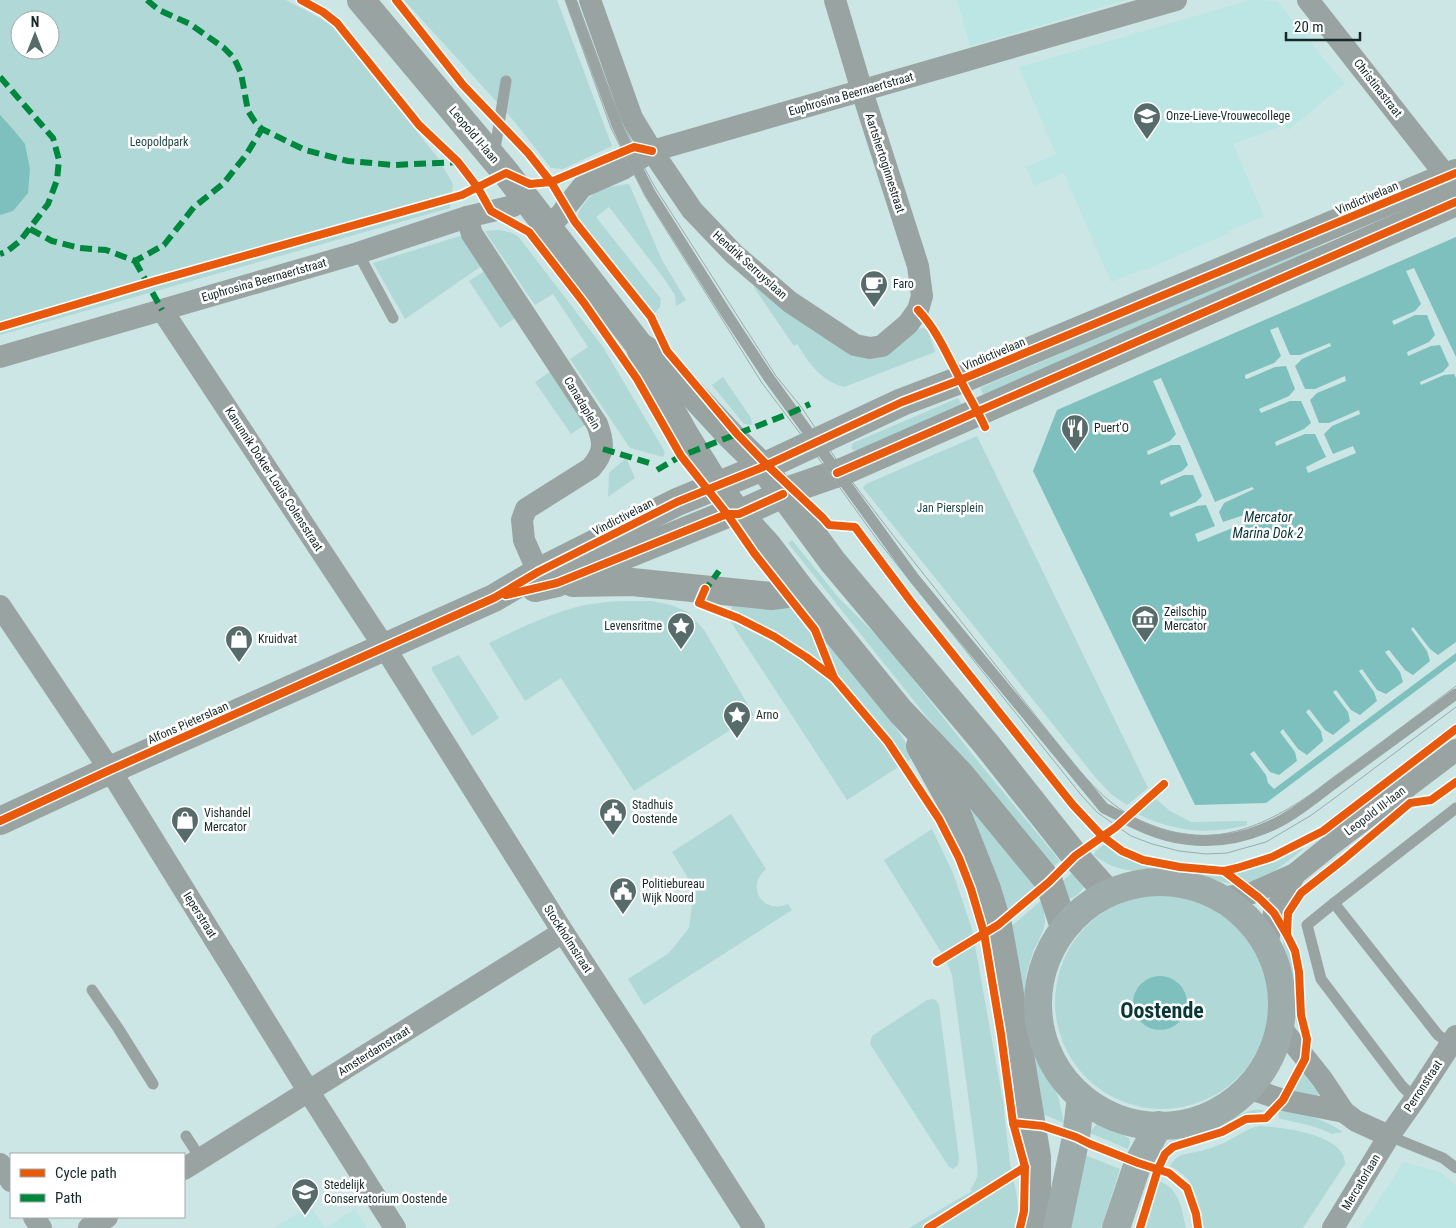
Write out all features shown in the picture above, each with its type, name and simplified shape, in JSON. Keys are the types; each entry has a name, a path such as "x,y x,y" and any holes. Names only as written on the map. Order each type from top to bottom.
{"main road":[{"path":"1145,883 1184,884 1220,898 1247,918 1267,944 1282,980 1282,1029 1275,1050 1251,1089 1226,1106 1191,1122 1159,1125 1129,1122 1106,1113 1081,1097 1057,1066 1043,1039 1038,1012 1040,982 1048,953 1064,927 1085,906 1108,894 1145,883"},
{"path":"1057,1228 1076,1137 1081,1097"},
{"path":"1116,1228 1138,1163 1159,1125"}],"street":[{"name":"Leopold II-laan","path":"361,0 506,173 639,345 653,378 685,435 716,485 739,514"},
{"name":"Hendrik Serruyslaan","path":"590,0 632,118 643,157 734,254 790,302 855,346 870,348 882,346 908,324"},
{"name":"Aartshertoginnestraat","path":"835,0 918,266 922,296 918,310 908,324"},
{"name":"Euphrosina Beernaertstraat","path":"548,228 582,187 623,169 643,157 1176,0"},
{"name":"Christinastraat","path":"1308,0 1454,188"},
{"name":"Vindictivelaan","path":"547,577 676,502 762,467 902,402 1454,188"},
{"name":"Vindictivelaan","path":"385,648 494,598 547,577 728,514 739,514 792,489 837,473 1454,188"},
{"name":"Euphrosina Beernaertstraat","path":"0,357 358,253 467,217 513,206 525,198"},
{"name":"Canadaplein","path":"467,217 472,234 597,424 602,437 603,449 598,461 591,468 526,508 522,520 524,540 547,577"},
{"name":"Kanunnik Dokter Louis Colensstraat","path":"162,310 385,648"},
{"name":"Leopold II-laan","path":"639,345 660,359 762,467 783,494"},
{"path":"783,494 833,562 987,745 1075,856 1108,894"},
{"path":"739,514 768,546 901,712 960,774 1048,882 1064,927"},
{"path":"547,577 632,582 771,596 787,594 799,587"},
{"name":"Ieperstraat","path":"0,606 110,770 395,1228"},
{"name":"Alfons Pieterslaan","path":"0,821 385,648"},
{"name":"Stockholmstraat","path":"385,648 563,932 754,1228"},
{"path":"901,712 956,811 987,889 998,925 1037,1157 1037,1228"},
{"name":"Leopold III-laan","path":"1220,898 1243,896 1295,874 1454,752"},
{"name":"Leopold III-laan","path":"1267,944 1274,913 1295,874"},
{"name":"Amsterdamstraat","path":"192,1164 563,932"},
{"path":"1282,1029 1322,1079 1344,1112 1356,1121 1389,1136"},
{"name":"Perronstraat","path":"1389,1136 1454,1040"},
{"path":"1251,1089 1283,1100 1344,1112"},
{"name":"Mercatorlaan","path":"1333,1228 1389,1136"},
{"path":"0,1164 10,1180"},
{"path":"89,1228 105,1218"}],"lane":[{"path":"571,0 613,117 643,157 650,193 726,313 769,378 914,578 1104,808 1142,827 1186,840 1234,838 1265,829 1295,812 1456,694"},
{"path":"494,159 506,81"},
{"path":"358,253 393,318"},
{"path":"1415,1099 1402,1086 1321,979 1307,925 1456,808"},
{"path":"1334,903 1438,1035 1454,1040"},
{"path":"92,990 153,1084"},
{"path":"186,1136 192,1164"},
{"path":"1389,1136 1443,1158 1456,1168"}],"shaded area":[{"path":"957,0 1126,0 970,46"},
{"name":"Onze-Lieve-Vrouwecollege","path":"1251,0 1277,1 1345,84 1288,130 1284,125 1233,144 1264,216 1145,270 1143,269 1111,282 1064,173 1034,186 1026,167 1056,154 1019,67"},
{"path":"1404,1162 1440,1172 1456,1186 1456,1228 1360,1228"},
{"name":"Stedelijk Conservatorium Oostende","path":"310,1205 325,1228 273,1228 287,1220"},
{"name":"Stedelijk Conservatorium Oostende","path":"355,1209 367,1228 325,1228"}],"green space":[{"name":"Leopoldpark","path":"0,0 286,0 320,18 334,28 438,158 453,184 450,208 0,335"},
{"path":"404,0 557,0 612,146 563,169 551,168 514,121"},
{"path":"629,184 662,260 686,300 676,306 675,295 663,277 609,207 596,217 661,299 660,307 653,315 576,218 585,202 591,196 601,190"},
{"path":"1433,196 1323,244 1286,268 985,398 980,388 1328,239"},
{"path":"498,230 510,232 518,236 603,347 665,452 663,457 630,448 570,359 588,347 553,294 535,305 485,231"},
{"path":"463,235 483,265 405,319 373,263"},
{"path":"486,270 517,317 500,328 469,281"},
{"path":"753,286 837,345 923,328 928,330 935,352 844,387 822,376 806,358 797,344 794,346"},
{"path":"553,370 588,423 571,434 535,382"},
{"path":"723,377 751,418 752,425 744,424 712,385"},
{"path":"958,398 963,407 858,451 851,448 853,443"},
{"name":"Jan Piersplein","path":"977,436 1148,788 1127,805 1111,794 1096,778 863,488 866,484"},
{"path":"626,458 635,478 608,497 609,473"},
{"path":"792,540 838,597 885,644 1060,861 1049,870 788,543"},
{"path":"620,601 651,601 671,605 688,612 704,630 754,715 634,791 561,678 525,701 489,643 524,626 560,612 585,605"},
{"path":"732,601 794,608 820,626 901,735 914,757 847,800 731,622"},
{"path":"459,655 499,718 472,736 432,670 432,667"},
{"path":"954,787 1035,886 1002,915"},
{"path":"1156,799 1170,811 1191,822 1247,821 1247,825 1219,830 1192,830 1165,825 1138,814"},
{"path":"731,814 766,869 760,876 757,884 757,891 760,897 771,906 788,904 792,910 644,1005 628,979 669,953 689,928 692,905 691,895 686,883 690,881 672,852"},
{"path":"932,829 953,873 972,929 1004,1107 1010,1163 1018,1204 1016,1228 909,1228 972,1191 970,1189 975,1183 977,1174 952,975 946,960 884,860"},
{"path":"1105,844 1125,857 1138,862 1177,869 1215,872 1235,884 1187,872 1138,871 1118,868 1107,864 1094,855"},
{"path":"1301,847 1303,848 1302,850 1276,870 1253,882 1247,882 1230,872 1258,866"},
{"path":"1073,872 1085,884 1078,894 1067,899 1059,884"},
{"path":"1162,895 1183,897 1203,903 1221,913 1238,926 1251,943 1261,961 1267,981 1269,1002 1267,1023 1261,1043 1251,1061 1238,1078 1221,1091 1203,1101 1183,1107 1162,1109 1141,1107 1121,1101 1103,1091 1086,1078 1073,1061 1063,1043 1057,1023 1055,1002 1057,981 1063,961 1073,943 1086,926 1103,913 1121,903 1141,897"},
{"path":"1043,899 1045,922 1026,976 1024,1007 1030,1041 1040,1064 1058,1096 1064,1123 1038,1112 1007,930"},
{"path":"1283,935 1294,961 1297,977 1299,1019 1304,1038 1297,1025 1293,981 1283,945"},
{"path":"927,1000 936,1000 939,1005 959,1158 958,1165 953,1169 949,1167 870,1044 872,1036"},
{"path":"1301,1071 1318,1093 1318,1096 1289,1092"},
{"path":"1253,1110 1264,1110 1248,1114 1203,1136 1173,1143 1157,1159 1155,1158 1164,1146 1171,1141 1206,1131"},
{"path":"1278,1111 1312,1117 1328,1123 1343,1132 1332,1134 1308,1125 1281,1119 1279,1118"},
{"path":"1097,1124 1129,1138 1128,1149 1090,1133"},
{"path":"1259,1126 1282,1128 1311,1134 1324,1139 1335,1146 1342,1154 1345,1164 1303,1228 1204,1228 1192,1186 1185,1177 1170,1166 1181,1155 1205,1150 1224,1143 1249,1129"},
{"path":"1085,1155 1120,1169 1101,1228 1068,1228"},
{"path":"1158,1181 1171,1188 1175,1193 1181,1207 1186,1228 1142,1228"}],"water":[{"path":"0,115 25,144 30,169 28,193 13,211 0,215"},
{"name":"Mercator Marina Dok 2","path":"1456,237 1456,661 1266,803 1195,805 1033,471 1057,410"},
{"path":"1160,976 1170,978 1179,984 1185,993 1187,1003 1185,1013 1179,1022 1170,1028 1160,1030 1150,1028 1141,1022 1135,1013 1133,1003 1135,993 1141,984 1150,978"}],"pier":[{"path":"1414,268 1456,357 1456,378 1454,374 1444,375 1421,385 1420,382 1443,372 1449,365 1440,345 1431,346 1408,356 1407,352 1429,342 1435,335 1427,315 1415,315 1394,325 1392,321 1415,311 1421,304 1406,271"},
{"path":"1278,327 1290,355 1300,355 1330,343 1331,346 1302,359 1295,366 1305,389 1315,389 1345,376 1346,381 1317,393 1310,400 1319,423 1329,423 1359,410 1360,414 1332,426 1324,434 1333,454 1353,446 1356,453 1308,473 1306,467 1326,457 1315,434 1305,434 1276,446 1275,442 1304,429 1311,423 1301,401 1290,401 1261,413 1259,409 1289,396 1295,389 1286,366 1275,367 1247,379 1245,378 1245,375 1274,363 1281,356 1270,330"},
{"path":"1161,378 1215,502 1252,487 1254,489 1224,503 1219,512 1223,522 1244,515 1247,522 1198,542 1195,534 1215,526 1206,505 1197,506 1171,517 1169,513 1196,502 1202,496 1193,475 1184,475 1161,485 1160,481 1182,471 1188,465 1180,445 1171,445 1148,455 1147,451 1170,441 1176,434 1153,381"},
{"path":"1413,627 1430,649 1438,655 1456,642 1456,653 1274,789 1268,783 1266,775 1250,754 1254,751 1270,772 1279,775 1297,761 1295,752 1280,732 1283,729 1298,749 1307,755 1323,741 1321,731 1306,712 1309,709 1325,730 1333,735 1350,721 1348,712 1333,692 1336,690 1351,710 1360,715 1377,701 1374,692 1359,671 1362,669 1377,690 1386,694 1403,682 1400,672 1385,652 1389,650 1405,670 1413,675 1430,661 1427,651 1411,629"}],"tram line":[{"path":"565,0 611,128 645,196 762,383 879,542 1082,796 1098,813 1131,836 1179,851 1206,854 1227,853 1266,842 1310,816 1456,707"},
{"path":"576,0 616,108 647,173 776,376 802,408 844,471 892,534 1077,768 1112,803 1141,821 1173,832 1198,835 1222,834 1245,828 1268,820 1310,795 1456,686"}],"marked path":[{"path":"147,0 159,10 190,24 224,48 234,58 241,73 248,111 262,129 305,150 348,161 394,165 459,162"},
{"path":"0,77 53,138 59,160 57,180 48,204 20,241 6,252 0,254"},
{"path":"30,229 52,241 80,248 106,250 135,261 164,245 194,207 223,184 246,155 262,129"},
{"path":"135,261 162,310"},
{"path":"657,470 681,456 810,404"},
{"path":"603,449 653,464"},
{"path":"703,593 719,571"}],"cycle path":[{"path":"301,0 323,12 337,23 419,125 458,162 478,188 491,211 529,232 584,303 637,379 681,456 815,630 834,678"},
{"path":"396,0 463,85 528,153 551,182 575,222 651,317 667,351 737,434 829,525 855,527 912,603 1073,805 1102,836 1122,851 1143,860 1180,867 1224,871 1272,857 1323,831 1456,729"},
{"path":"0,327 155,281 462,195 506,173 530,184 551,182 634,147 652,151"},
{"path":"0,821 494,598 538,572 677,502 763,467 902,402 960,380 1456,173"},
{"path":"837,473 1456,202"},
{"path":"918,310 931,326 941,343 985,427"},
{"path":"506,595 557,583 727,514 739,514 783,494"},
{"path":"705,589 699,603 738,618 775,637 834,678 888,742 939,819 959,858 971,889 984,933 1001,1034 1013,1123 1025,1167 1024,1211 1020,1228"},
{"path":"1287,933 1288,913 1301,893 1410,803 1431,800 1456,782"},
{"path":"937,962 998,925 1049,882 1075,856 1116,827 1164,784"},
{"path":"1140,1228 1158,1169 1165,1154 1173,1147 1222,1132 1246,1119 1266,1118 1283,1100 1305,1059 1307,1039 1301,1015 1299,972 1295,951 1274,913 1259,898 1224,871"},
{"path":"1013,1123 1043,1126 1169,1173 1187,1188 1196,1214 1198,1228"},
{"path":"928,1228 1025,1167"}],"place":[{"name":"Onze-Lieve-Vrouwecollege","path":"1147,140"},
{"name":"Faro","path":"874,308"},
{"name":"Puert'O","path":"1075,452"},
{"name":"Zeilschip Mercator","path":"1145,643"},
{"name":"Levensritme","path":"681,650"},
{"name":"Kruidvat","path":"239,663"},
{"name":"Arno","path":"737,739"},
{"name":"Stadhuis Oostende","path":"613,836"},
{"name":"Vishandel Mercator","path":"185,844"},
{"name":"Politiebureau Wijk Noord","path":"623,915"},
{"name":"Stedelijk Conservatorium Oostende","path":"305,1216"}],"district":[{"name":"Oostende","path":"1162,1010"}]}
